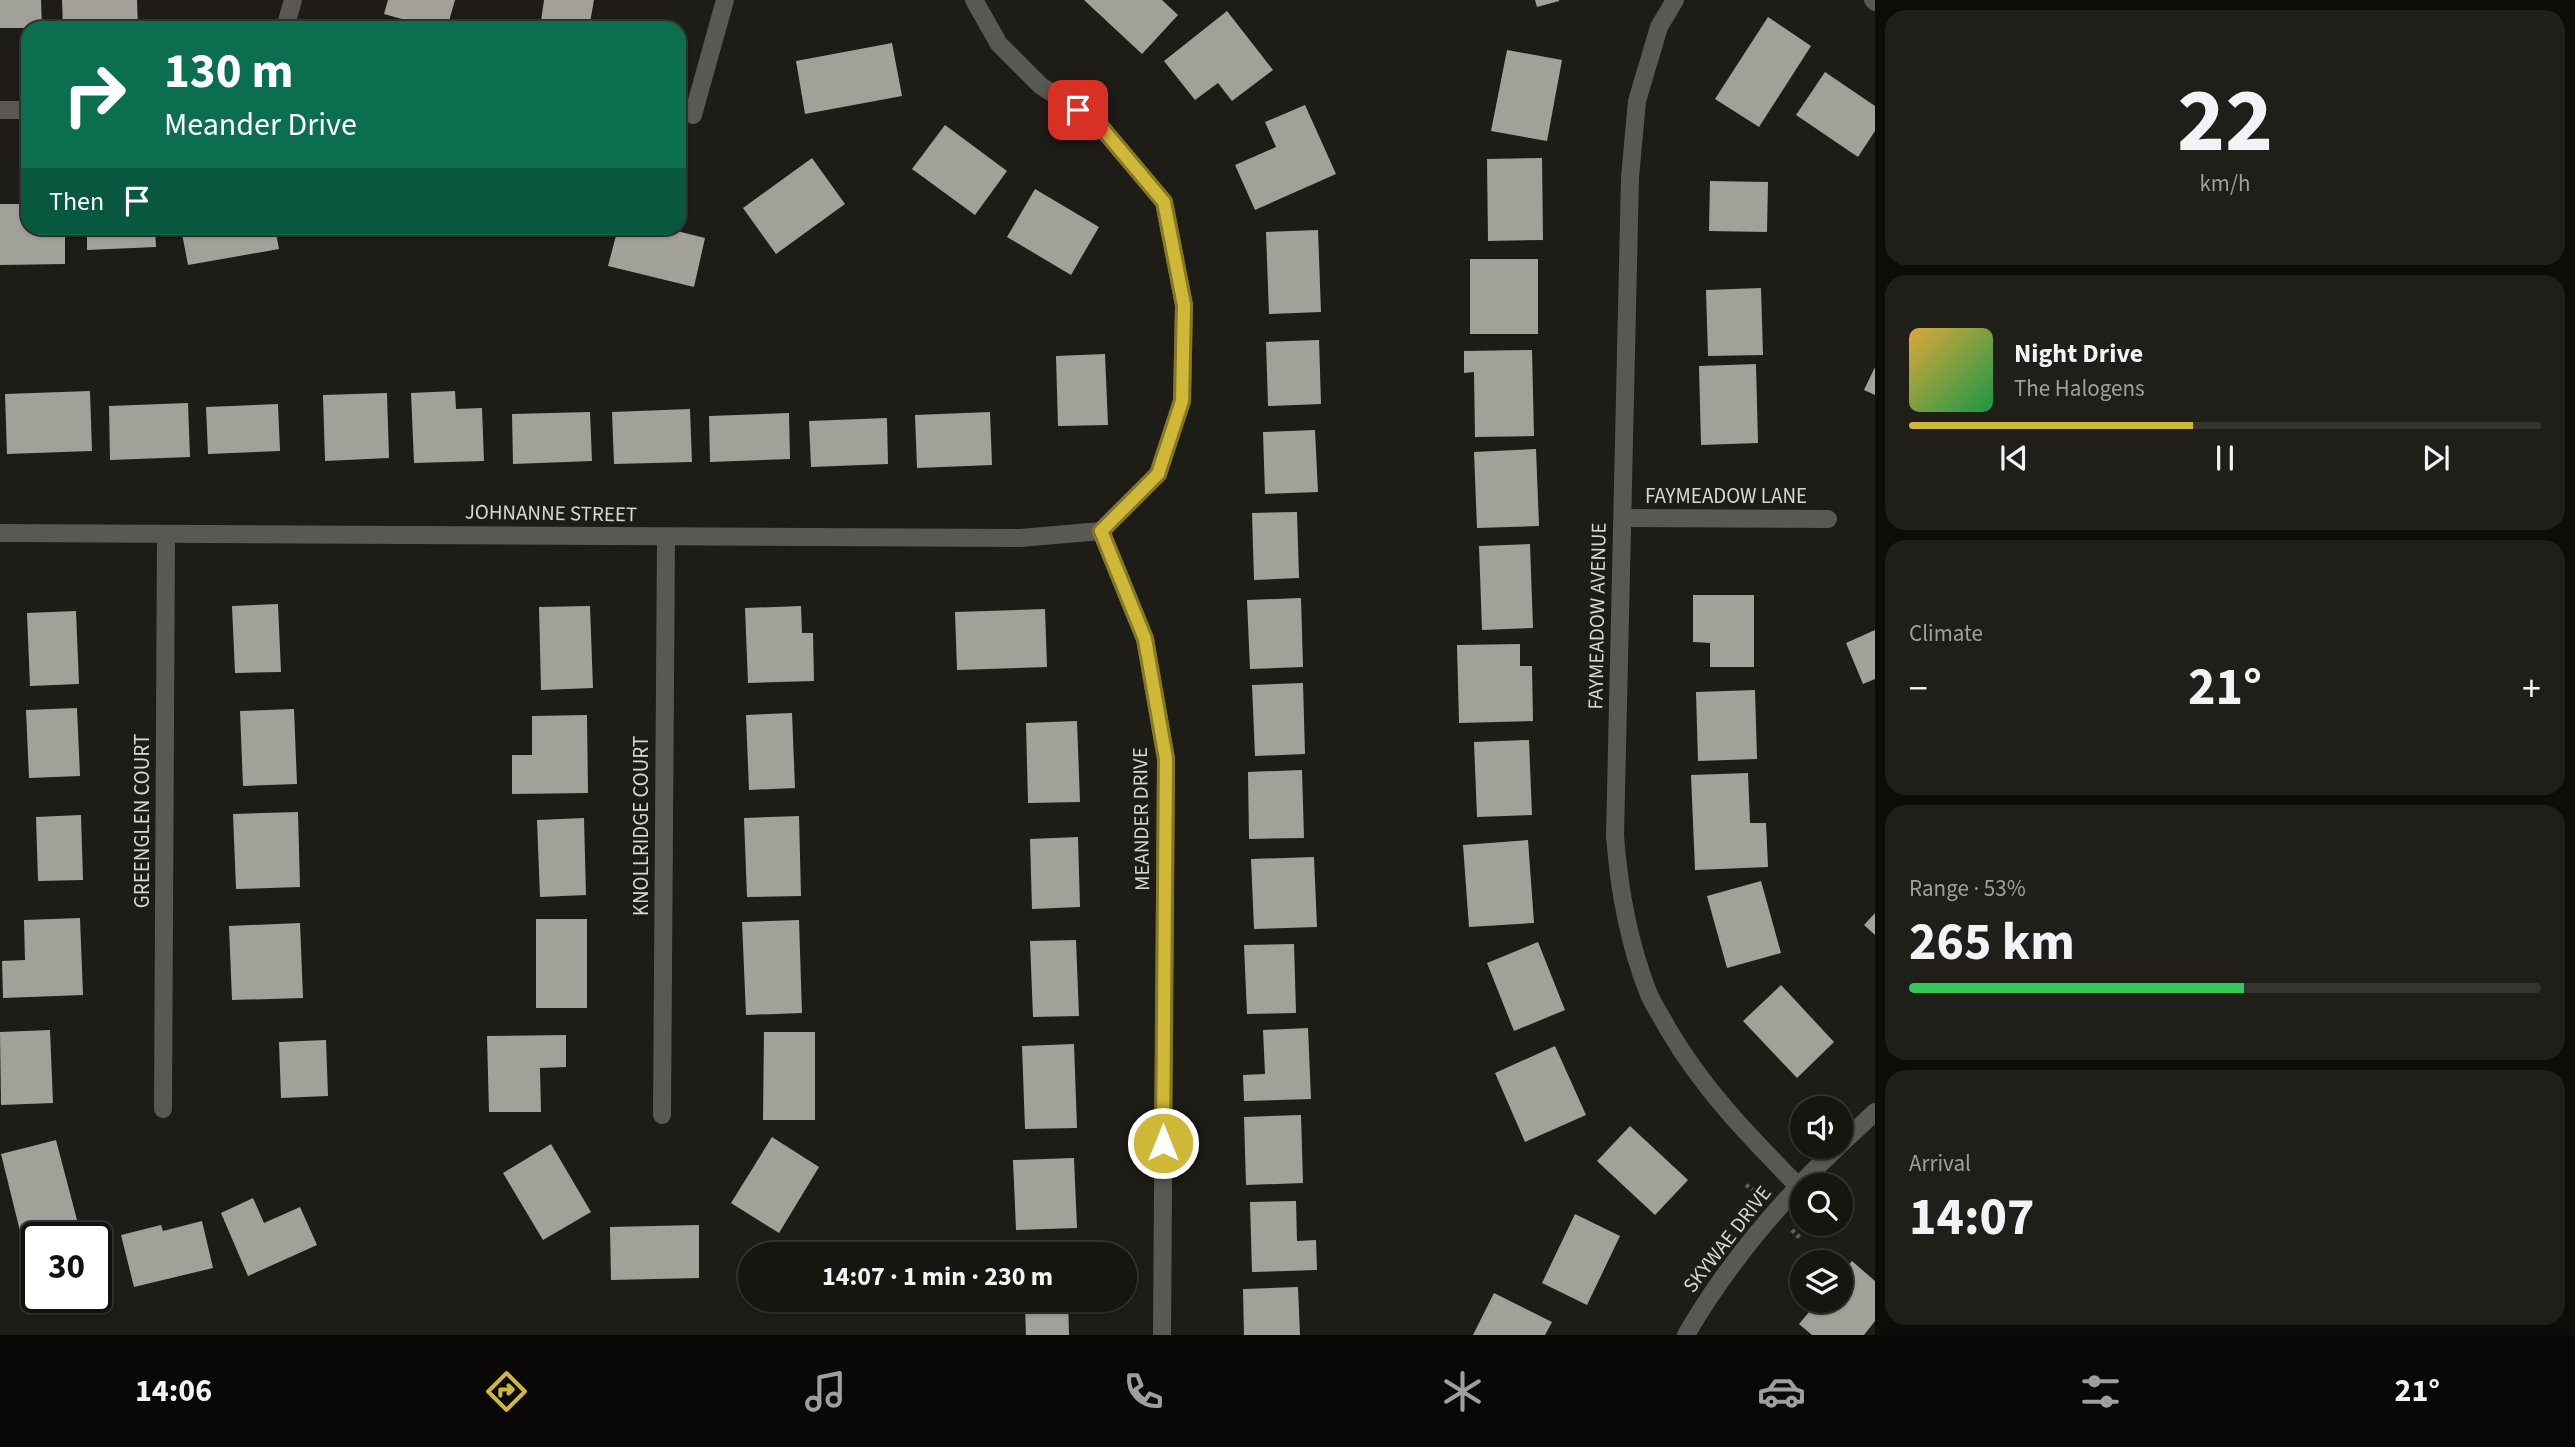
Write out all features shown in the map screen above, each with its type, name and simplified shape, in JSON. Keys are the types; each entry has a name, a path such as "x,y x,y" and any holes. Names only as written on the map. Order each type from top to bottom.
{"street":[{"path":"287,21 293,0"},
{"path":"693,115 725,0"},
{"path":"974,0 999,44 1041,86 1096,121 1164,202 1184,305 1182,401 1158,474 1101,531"},
{"name":"FAYMEADOW AVENUE","path":"1675,0 1659,27 1637,101 1630,177 1615,835 1618,874 1625,921 1648,994 1688,1063 1740,1127 1790,1178"},
{"path":"0,110 21,110"},
{"name":"FAYMEADOW LANE","path":"1623,518 1828,519"},
{"name":"JOHNANNE STREET","path":"0,533 1020,538 1101,531"},
{"name":"MEANDER DRIVE","path":"1101,531 1145,639 1166,759 1162,1335"},
{"name":"GREENGLEN COURT","path":"163,1109 166,534"},
{"name":"KNOLLRIDGE COURT","path":"663,1115 666,538"},
{"name":"SKYWAE DRIVE","path":"1853,1133 1875,1112"},
{"name":"SKYWAE DRIVE","path":"1810,1173 1825,1159"},
{"name":"SKYWAE DRIVE","path":"1686,1335 1706,1300 1790,1194"}],"path":[{"path":"1746,1185 1756,1192"},
{"path":"1798,1236 1801,1239"}],"building":[{"path":"0,0 41,0 42,21 21,21 21,28 0,28"},
{"path":"62,0 137,0 138,21 63,21"},
{"path":"388,0 455,0 449,21 409,21 384,14"},
{"path":"544,0 594,0 590,21 541,21"},
{"path":"1084,0 1162,0 1178,15 1142,54"},
{"path":"1535,0 1559,0 1559,1 1537,7"},
{"path":"1227,11 1273,70 1232,101 1218,83 1195,100 1164,61"},
{"path":"1768,17 1811,46 1759,127 1715,99"},
{"path":"892,43 902,96 805,114 796,61"},
{"path":"1507,50 1562,60 1547,141 1491,131"},
{"path":"1825,72 1875,106 1875,131 1858,157 1796,115"},
{"path":"1305,105 1336,174 1255,210 1235,165 1276,147 1265,122"},
{"path":"945,125 1007,171 975,215 912,169"},
{"path":"812,158 845,204 776,254 743,208"},
{"path":"1542,158 1543,240 1488,241 1487,159"},
{"path":"1710,181 1768,182 1767,232 1709,231"},
{"path":"1035,189 1099,227 1071,275 1007,237"},
{"path":"0,204 21,204 21,235 65,235 65,264 0,265"},
{"path":"1318,230 1321,312 1269,314 1266,232"},
{"path":"686,233 705,238 694,287 608,266 616,235"},
{"path":"87,235 155,235 156,247 87,250"},
{"path":"182,235 276,235 279,249 188,265"},
{"path":"1470,259 1538,259 1538,334 1470,334"},
{"path":"1761,288 1763,355 1708,356 1706,290"},
{"path":"1319,340 1321,404 1268,406 1266,342"},
{"path":"1532,350 1534,436 1475,437 1474,372 1464,373 1464,351"},
{"path":"1105,354 1108,425 1058,426 1056,356"},
{"path":"1756,364 1758,443 1701,445 1699,366"},
{"path":"1875,367 1875,395 1864,390"},
{"path":"90,391 92,451 7,454 5,394"},
{"path":"455,391 456,409 482,408 484,461 414,463 411,393"},
{"path":"387,393 389,458 325,461 323,395"},
{"path":"188,403 190,457 110,460 109,406"},
{"path":"278,404 280,451 208,454 206,407"},
{"path":"690,409 692,462 614,464 612,412"},
{"path":"590,412 592,461 513,464 512,414"},
{"path":"990,412 992,465 917,468 915,415"},
{"path":"789,413 790,459 710,462 709,416"},
{"path":"887,418 888,464 811,467 809,421"},
{"path":"1315,430 1318,492 1265,494 1263,432"},
{"path":"1536,449 1539,526 1477,528 1474,452"},
{"path":"1297,512 1299,578 1254,580 1252,513"},
{"path":"1530,544 1533,628 1482,630 1479,546"},
{"path":"1693,595 1754,595 1754,667 1710,667 1710,643 1693,642"},
{"path":"1301,598 1303,667 1250,669 1247,600"},
{"path":"278,604 281,672 235,673 232,606"},
{"path":"590,606 593,688 541,690 539,607"},
{"path":"801,606 802,633 813,633 814,681 748,683 745,608"},
{"path":"1045,609 1047,667 957,670 955,612"},
{"path":"76,611 79,684 30,686 27,613"},
{"path":"1875,630 1875,679 1863,684 1846,643"},
{"path":"1520,644 1520,666 1532,666 1533,721 1459,723 1457,645"},
{"path":"1303,683 1305,754 1255,756 1252,685"},
{"path":"1755,690 1757,759 1698,761 1696,692"},
{"path":"77,708 80,776 29,778 26,710"},
{"path":"294,709 297,784 243,786 240,711"},
{"path":"792,713 795,788 749,790 746,715"},
{"path":"587,715 588,793 512,794 512,755 532,755 532,716"},
{"path":"1077,721 1080,802 1028,803 1026,723"},
{"path":"1529,740 1532,815 1477,817 1474,742"},
{"path":"1302,770 1304,838 1249,839 1248,772"},
{"path":"1748,773 1750,823 1766,823 1768,867 1695,870 1691,775"},
{"path":"298,812 300,887 236,889 233,814"},
{"path":"81,815 83,880 38,881 36,817"},
{"path":"799,816 801,896 747,897 744,818"},
{"path":"584,818 586,895 540,897 537,820"},
{"path":"1078,837 1080,907 1032,909 1030,839"},
{"path":"1528,840 1534,923 1469,927 1463,845"},
{"path":"1314,857 1317,927 1254,929 1251,859"},
{"path":"1761,881 1781,953 1727,968 1707,896"},
{"path":"1875,913 1875,935 1864,925"},
{"path":"80,918 83,995 3,998 2,961 25,960 24,920"},
{"path":"536,919 587,919 587,1008 536,1008"},
{"path":"799,920 802,1013 746,1015 742,922"},
{"path":"300,923 303,998 232,1000 229,926"},
{"path":"1076,940 1079,1016 1033,1017 1030,941"},
{"path":"1538,942 1565,1010 1514,1031 1487,963"},
{"path":"1294,944 1296,1013 1247,1014 1244,945"},
{"path":"1781,985 1834,1042 1797,1078 1743,1021"},
{"path":"1308,1028 1311,1099 1244,1101 1243,1075 1265,1074 1263,1030"},
{"path":"50,1030 53,1103 1,1105 0,1032"},
{"path":"764,1032 815,1032 815,1120 763,1120"},
{"path":"566,1035 566,1067 540,1068 541,1112 489,1112 487,1036"},
{"path":"326,1040 328,1096 281,1098 279,1042"},
{"path":"1074,1044 1077,1128 1025,1129 1022,1046"},
{"path":"1555,1046 1586,1115 1525,1142 1495,1073"},
{"path":"1301,1115 1303,1183 1246,1185 1244,1117"},
{"path":"1630,1126 1688,1180 1655,1215 1597,1161"},
{"path":"772,1137 819,1167 779,1233 731,1203"},
{"path":"56,1140 77,1220 21,1222 21,1235 1,1154"},
{"path":"551,1144 591,1212 543,1240 503,1173"},
{"path":"1074,1158 1077,1228 1016,1230 1013,1160"},
{"path":"253,1198 264,1223 300,1207 317,1245 248,1276 221,1213"},
{"path":"1296,1201 1297,1241 1316,1240 1317,1270 1252,1272 1250,1202"},
{"path":"1575,1214 1620,1236 1587,1305 1542,1283"},
{"path":"202,1221 213,1268 134,1287 121,1235 161,1225 163,1231"},
{"path":"699,1225 699,1278 611,1280 610,1227"},
{"path":"1853,1262 1875,1281 1875,1321 1864,1335 1812,1335 1799,1324 1808,1313 1853,1313"},
{"path":"1298,1287 1300,1335 1244,1335 1243,1289"},
{"path":"1494,1293 1552,1322 1545,1335 1473,1335"},
{"path":"1025,1312 1068,1312 1069,1335 1026,1335"}],"route":[{"path":"1078,110 1096,121 1164,202 1184,305 1182,401 1158,474 1101,531 1145,639 1166,759 1163,1143"}]}
